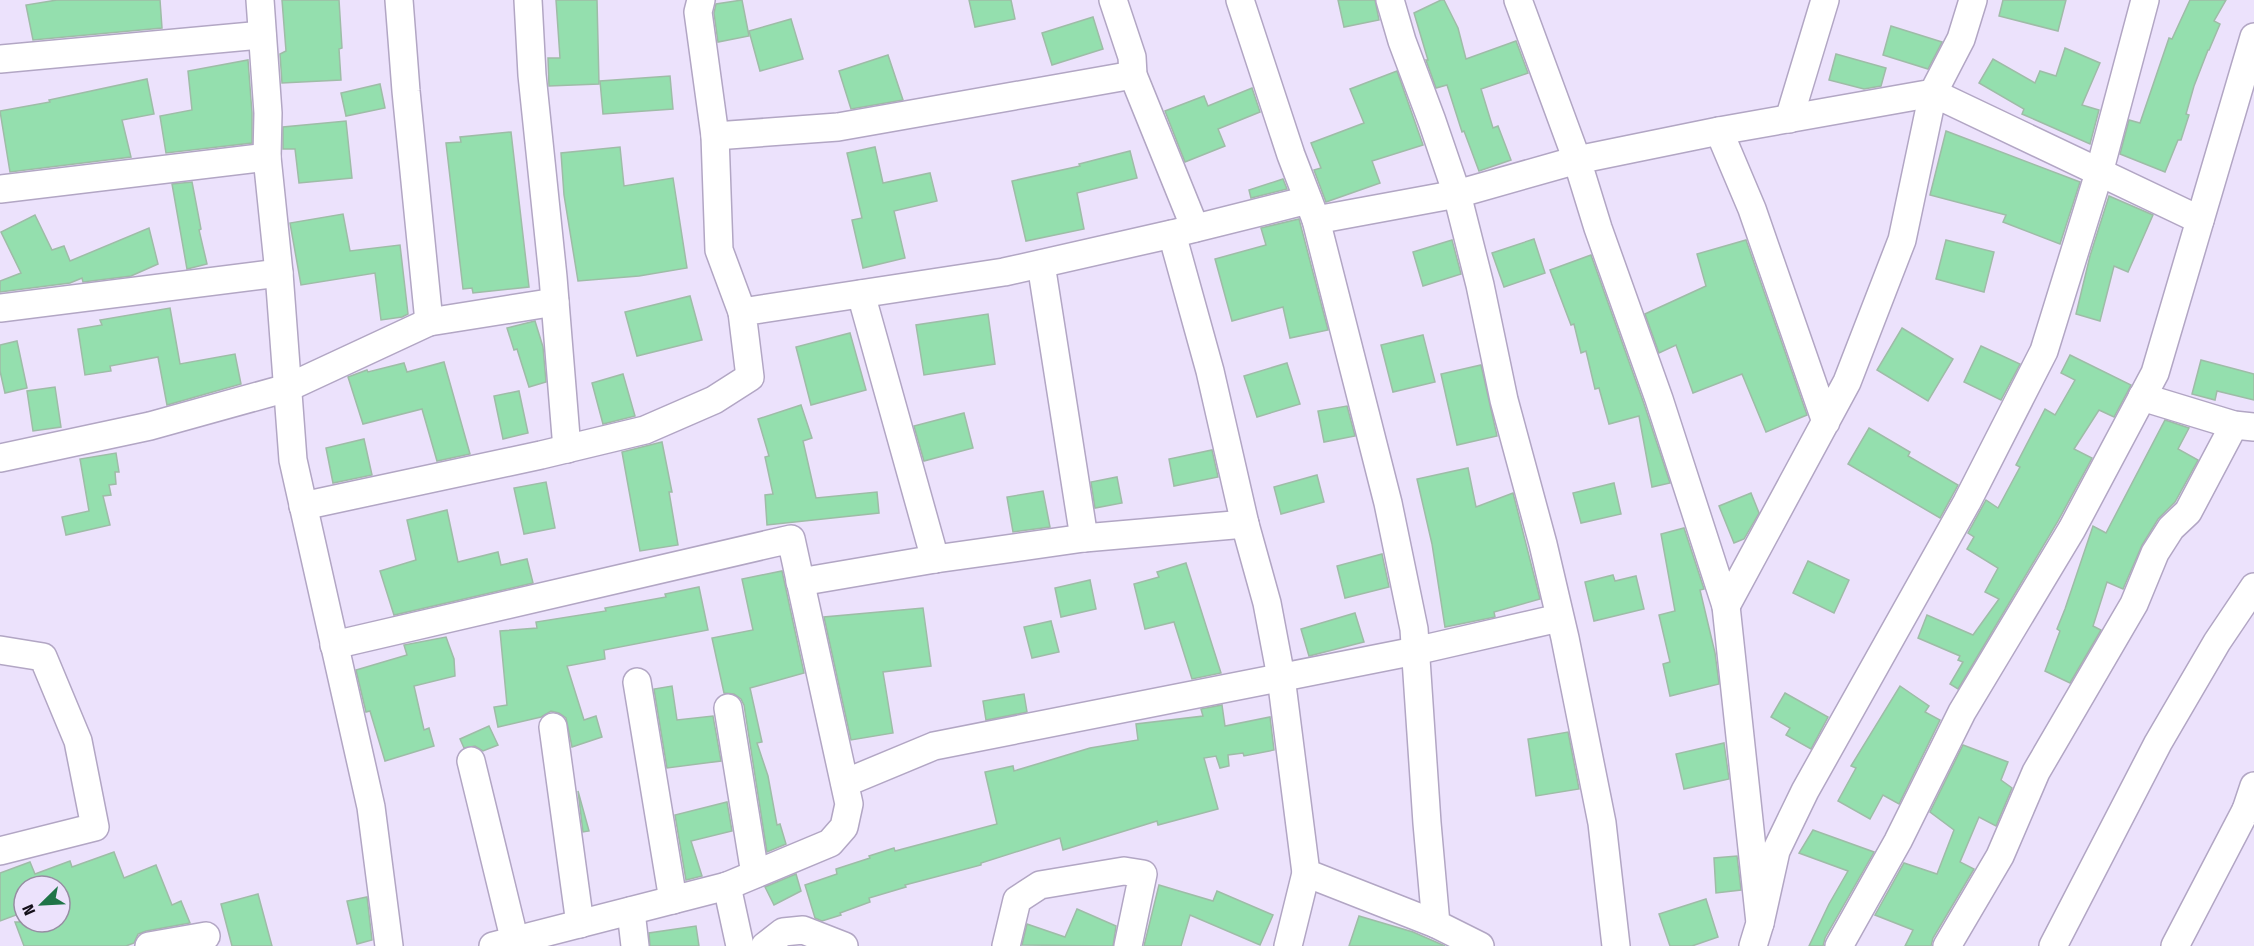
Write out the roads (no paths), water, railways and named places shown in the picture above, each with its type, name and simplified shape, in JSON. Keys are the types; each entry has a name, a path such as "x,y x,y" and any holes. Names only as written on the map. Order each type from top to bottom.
{"street":[{"path":"260,0 268,113 267,157 279,273 292,460 371,807 389,946"},
{"path":"399,0 429,322"},
{"path":"528,0 531,75 555,302 567,449"},
{"path":"303,506 645,430 714,400 750,377 742,312 719,250 715,136 698,12 701,0"},
{"path":"1113,0 1132,57 1133,75 1184,231 1210,371 1245,524 1267,603 1281,677 1306,873 1288,946"},
{"path":"1240,0 1291,155 1312,210 1388,503 1414,629 1436,924"},
{"path":"1390,0 1402,41 1457,194 1480,285 1504,400 1543,544 1602,823 1616,946"},
{"path":"1518,0 1577,160 1598,228 1659,399 1726,606 1756,935"},
{"path":"1789,119 1825,0"},
{"path":"1726,606 1847,382 1902,240 1933,93 1961,39 1973,0"},
{"path":"1756,935 1776,851 1805,791 1967,502 2044,351 2099,173 2145,0"},
{"path":"0,59 262,35"},
{"path":"1839,946 1898,841 1962,712 2072,530 2155,373 2254,37"},
{"path":"715,136 838,127 1133,75"},
{"path":"742,312 1004,272 1184,231 1312,210 1457,194 1577,160 1719,131 1933,93 2200,220"},
{"path":"1719,131 1752,209 1826,422"},
{"path":"0,189 267,157"},
{"path":"1041,264 1084,538"},
{"path":"0,308 279,273"},
{"path":"861,294 935,559"},
{"path":"0,458 150,426 287,388 429,322 555,302"},
{"path":"1947,946 2000,856 2036,772 2134,604 2155,554 2171,528 2188,512 2244,426 2142,397"},
{"path":"800,582 935,559 1084,538 1245,524"},
{"path":"334,645 791,539 849,804 844,827 830,843 727,886 508,944 471,761"},
{"path":"2053,946 2158,743 2217,642 2252,594"},
{"path":"845,783 934,746 1415,651 1559,618"},
{"path":"0,650 43,657 78,741 95,827 0,851"},
{"path":"637,682 673,900"},
{"path":"728,708 755,874"},
{"path":"553,727 580,924"},
{"path":"2175,946 2251,802"},
{"path":"1006,946 1017,900 1040,885 1124,871 1143,874 1128,946"},
{"path":"1306,873 1436,924 1480,946"},
{"path":"727,886 740,946"},
{"path":"631,911 635,946"},
{"path":"765,946 783,932 803,930 844,946"},
{"path":"149,946 206,936"}]}
